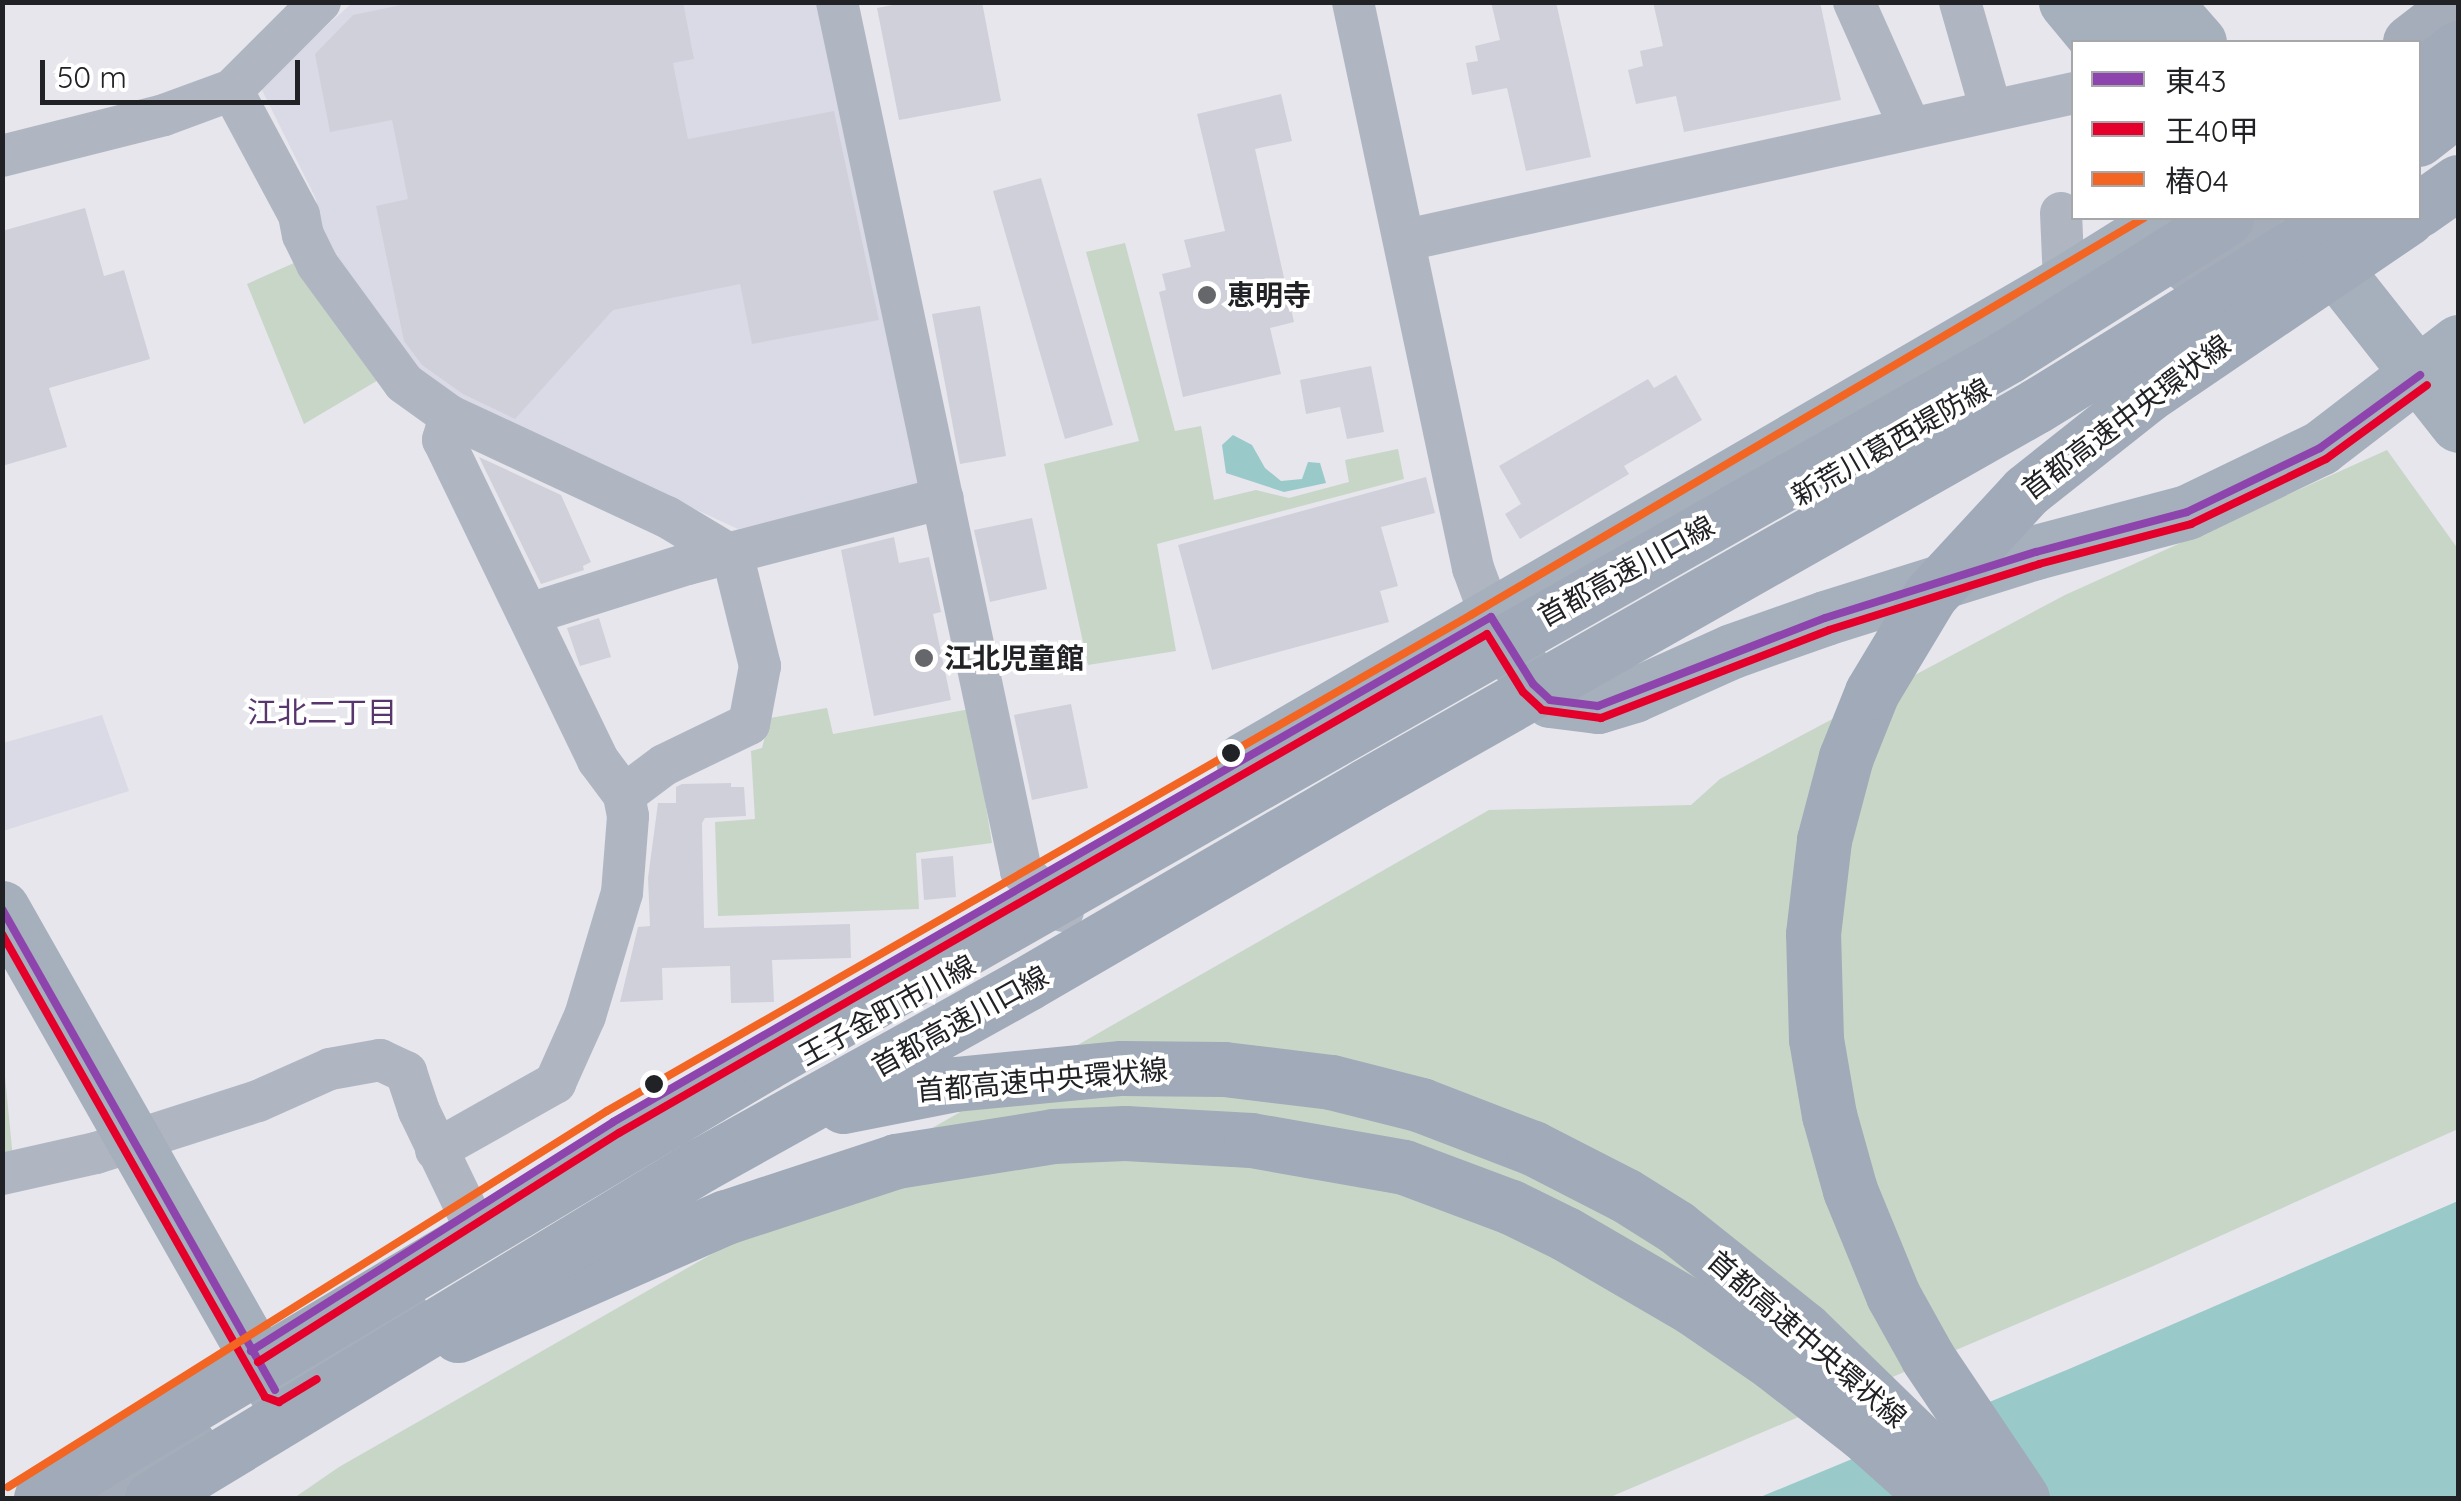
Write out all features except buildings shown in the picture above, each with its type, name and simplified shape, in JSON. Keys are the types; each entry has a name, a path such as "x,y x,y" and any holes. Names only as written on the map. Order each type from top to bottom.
{"highway":[{"path":"2421,77 2458,48"},
{"path":"2421,137 2458,108"},
{"path":"2421,160 2458,132"},
{"path":"2421,208 2458,182"},
{"name":"首都高速川口線","path":"42,1498 112,1476 782,1053 2253,220"},
{"name":"首都高速中央環状線","path":"1994,1498 1876,1304 1849,1243 1812,1124 1800,1043 1796,950 1798,896 1818,792 1842,718 1873,654 1936,554 2061,426 2316,220"},
{"name":"首都高速川口線","path":"152,1498 701,1165 1026,984 2036,406 2337,220"},
{"name":"首都高速中央環状線","path":"2022,1498 1928,1358 1893,1295 1850,1190 1829,1115 1816,1039 1813,934 1824,840 1846,757 1872,692 1932,594 2026,491 2147,395 2404,220"},
{"name":"首都高速中央環状線","path":"112,1476 601,1194 726,1142 805,1116 905,1092 1050,1074 1173,1068 1276,1074 1376,1092 1474,1124 1579,1169 1651,1211 1723,1261 1804,1328 1978,1498"},
{"name":"首都高速川口線","path":"205,1466 496,1317 708,1224 831,1180 969,1146 1053,1136 1170,1134 1251,1140 1364,1157 1438,1179 1511,1207 1694,1308 1833,1410 1936,1498"}],"main road":[{"path":"2066,2 2098,40"},
{"path":"2120,2 2151,40"},
{"path":"2164,2 2197,40"},
{"path":"2413,40 2458,5"},
{"path":"2421,102 2458,75"},
{"name":"王子金町市川線","path":"263,1370 468,1213 614,1122 1047,897 1504,638 2165,220"},
{"path":"2253,220 2374,316 2439,359 2458,425"},
{"name":"新荒川葛西堤防線","path":"1504,638 2138,300 2253,220"},
{"path":"1504,638 1533,684 1550,700 1598,706 1824,618 2036,552 2187,512 2320,448 2439,359"},
{"name":"王子金町市川線","path":"263,1370 706,1112 1047,897"},
{"path":"2,908 263,1370"},
{"path":"112,1476 263,1370"},
{"path":"15,1498 263,1370"}],"street":[{"path":"2,156 164,116 232,90 320,2"},
{"path":"837,2 1021,871 1047,897"},
{"path":"1353,2 1473,568 1504,638"},
{"path":"1854,2 1910,127"},
{"path":"1960,2 1991,110"},
{"path":"232,90 299,214 303,236 316,264 404,384 450,416 667,517 727,553 736,569 760,666 749,724 664,765 624,795"},
{"path":"1406,240 2071,93"},
{"path":"2060,213 2064,283"},
{"path":"436,1150 554,1083 585,1016 622,893 628,816 624,795 598,760 443,440 450,416"},
{"path":"529,614 727,553 943,498"},
{"path":"2,1174 56,1164 258,1101 330,1069 380,1060 406,1072 436,1150 468,1213"}],"shaded area":[{"path":"352,3 823,3 922,472 917,489 738,529 450,396 404,355 323,243 316,199 260,86"},
{"path":"102,715 129,791 3,831 3,743"}],"green space":[{"path":"1125,243 1175,431 1201,426 1214,500 1256,490 1289,498 1349,482 1345,460 1398,449 1404,479 1157,544 1176,651 1088,665 1044,464 1139,441 1086,252"},
{"path":"294,263 385,376 304,424 247,284"},
{"path":"2387,450 2458,549 2458,1129 2151,1267 1608,1498 294,1498 339,1467 1489,810 1691,805 1720,779 2065,595"},
{"path":"827,708 833,734 970,709 992,843 916,853 919,909 718,916 715,822 755,819 751,751 762,748 770,718"},
{"path":"5,1076 13,1159 2,1161 2,1077"}],"water":[{"path":"1233,435 1252,445 1265,468 1281,481 1302,479 1308,462 1320,463 1326,483 1284,492 1226,473 1222,445"},
{"path":"2458,1201 2458,1498 1758,1498 2069,1369"}],"transit line":[{"name":"椿04","path":"8,1487 607,1111 1471,615 2141,220"},
{"name":"東43","path":"1491,617 1533,684 1550,700 1598,706 1825,618 2036,552 2187,512 2320,448 2420,375"},
{"name":"王40甲","path":"258,1362 619,1133 1487,634 1523,692 1542,710 1601,718 1829,630 2039,564 2191,524 2326,459 2427,385"},
{"name":"東43","path":"251,1351 613,1122 1491,617"},
{"name":"東43","path":"2,909 275,1390"},
{"name":"王40甲","path":"2,934 265,1397 279,1402 317,1379"}],"place":[{"name":"恵明寺","path":"1207,295"},
{"name":"江北児童館","path":"924,658"}],"district":[{"name":"江北二丁目","path":"322,712"}]}
